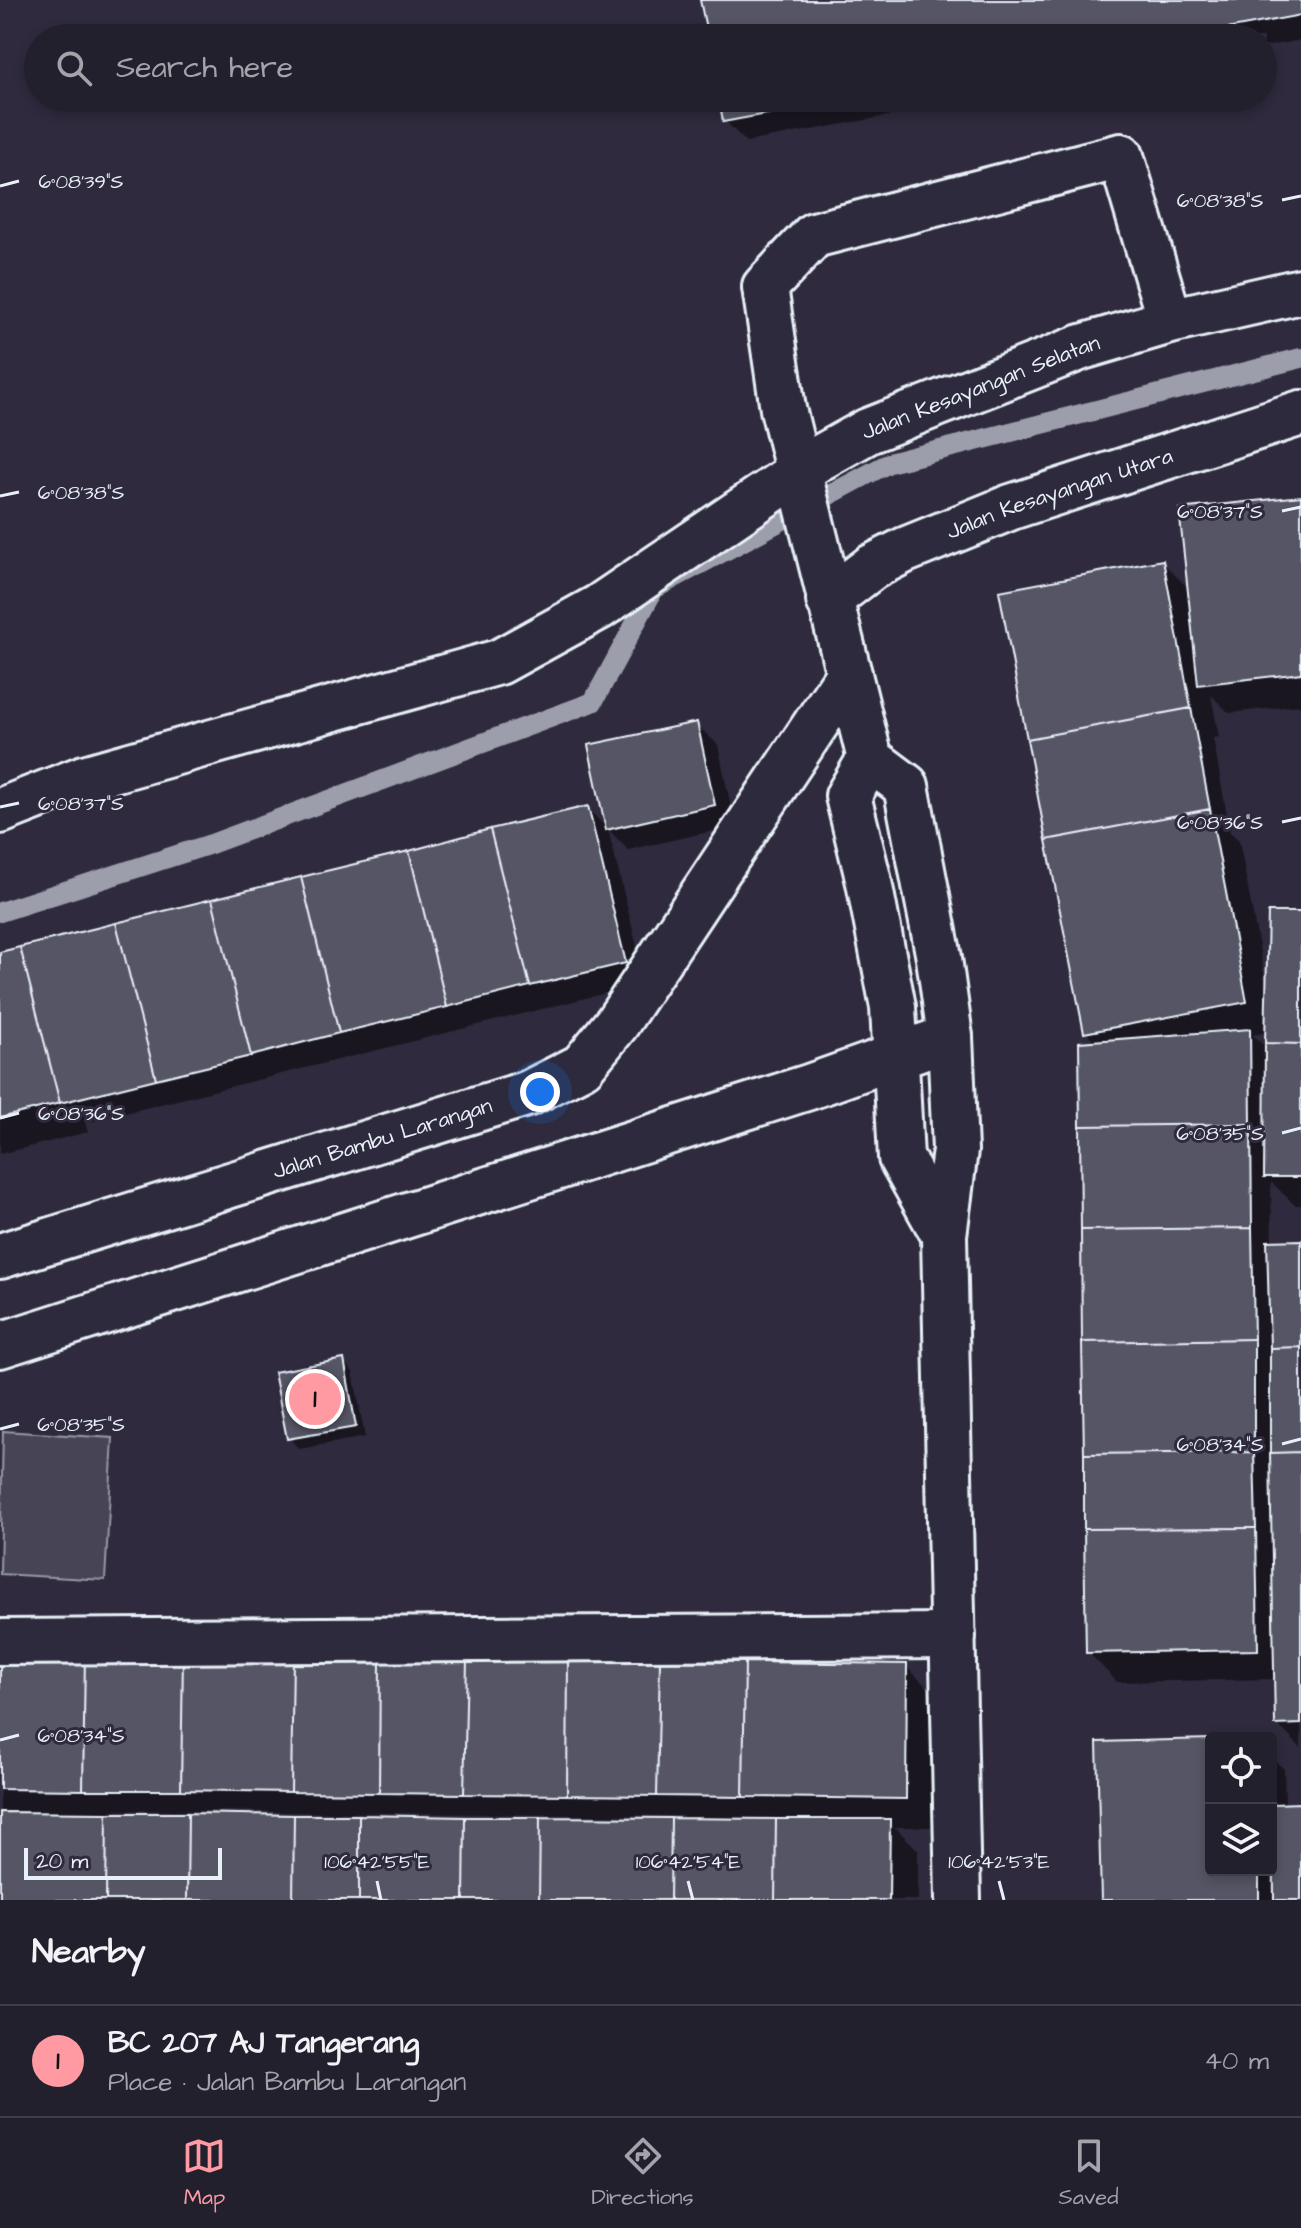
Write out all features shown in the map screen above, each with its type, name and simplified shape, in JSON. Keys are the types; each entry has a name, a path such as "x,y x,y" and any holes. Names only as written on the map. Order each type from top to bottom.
{"street":[{"path":"958,1900 944,1235 955,1150 950,1037 939,958 906,786 870,759 783,409 765,287 814,235 1121,156 1170,321"},
{"name":"Jalan Kesayangan Selatan","path":"0,811 84,778 499,662 802,487 857,437 917,410 1082,347 1170,321 1301,291"},
{"name":"Jalan Kesayangan Utara","path":"826,587 905,550 1011,507 1301,413"},
{"name":"Jalan Bambu Larangan","path":"0,1256 529,1093 582,1066 617,1023 849,674"},
{"path":"870,759 848,796 869,882 893,1007 901,1158 944,1235"},
{"path":"0,1345 795,1092 950,1037"},
{"path":"0,1642 953,1636"}],"shaded area":[{"path":"3,1431 113,1438 105,1580 0,1574"}],"building":[{"path":"700,0 1301,0 1301,15 1253,24 705,24"},
{"path":"721,112 778,112 723,122"},
{"path":"1301,496 1301,673 1198,685 1179,509"},
{"path":"1163,560 1191,708 1027,739 999,591"},
{"path":"1191,708 1210,809 1046,840 1027,739"},
{"path":"697,722 715,805 606,830 588,745"},
{"path":"588,806 626,963 530,986 490,829"},
{"path":"1210,809 1247,1002 1084,1033 1046,840"},
{"path":"490,829 530,986 447,1007 409,851"},
{"path":"409,851 447,1007 339,1033 301,877"},
{"path":"301,877 339,1033 251,1056 212,899"},
{"path":"212,899 251,1056 156,1079 116,923"},
{"path":"1268,912 1301,912 1301,1044 1265,1043"},
{"path":"116,923 156,1079 60,1103 20,947"},
{"path":"20,947 60,1103 0,1118 0,952"},
{"path":"1250,1029 1251,1124 1080,1126 1079,1042"},
{"path":"1265,1043 1301,1044 1301,1177 1264,1177"},
{"path":"1251,1124 1252,1228 1081,1230 1080,1126"},
{"path":"1252,1228 1254,1339 1082,1342 1081,1230"},
{"path":"1301,1240 1301,1347 1270,1348 1267,1241"},
{"path":"1254,1339 1254,1452 1084,1454 1082,1342"},
{"path":"1301,1347 1301,1452 1270,1453 1270,1348"},
{"path":"344,1359 356,1427 287,1439 274,1372"},
{"path":"1254,1452 1256,1528 1084,1529 1084,1454"},
{"path":"1301,1452 1301,1724 1275,1725 1270,1453"},
{"path":"1256,1528 1258,1650 1086,1653 1084,1529"},
{"path":"0,1654 85,1655 83,1790 0,1789"},
{"path":"85,1655 183,1656 181,1790 83,1790"},
{"path":"183,1656 293,1657 291,1792 181,1790"},
{"path":"293,1657 380,1658 379,1793 291,1792"},
{"path":"380,1658 467,1660 464,1794 379,1793"},
{"path":"467,1660 568,1661 567,1795 464,1794"},
{"path":"568,1661 660,1661 657,1796 567,1795"},
{"path":"660,1661 745,1662 743,1797 657,1796"},
{"path":"745,1662 907,1664 906,1799 743,1797"},
{"path":"1205,1739 1205,1876 1259,1876 1259,1900 1101,1900 1097,1742"},
{"path":"1301,1803 1301,1900 1274,1900 1277,1804"},
{"path":"0,1812 107,1813 106,1900 0,1900"},
{"path":"107,1813 188,1813 187,1900 106,1900"},
{"path":"188,1813 294,1815 293,1900 187,1900"},
{"path":"294,1815 359,1815 359,1900 293,1900"},
{"path":"359,1815 465,1817 464,1900 359,1900"},
{"path":"465,1817 540,1817 539,1900 464,1900"},
{"path":"540,1817 671,1818 670,1900 539,1900"},
{"path":"671,1818 776,1819 775,1900 670,1900"},
{"path":"776,1819 890,1819 889,1900 775,1900"}],"waterway":[{"path":"0,912 211,844 593,702 654,589 889,463 1301,358"}],"place":[{"name":"BC 207 AJ Tangerang","path":"315,1399"}]}
